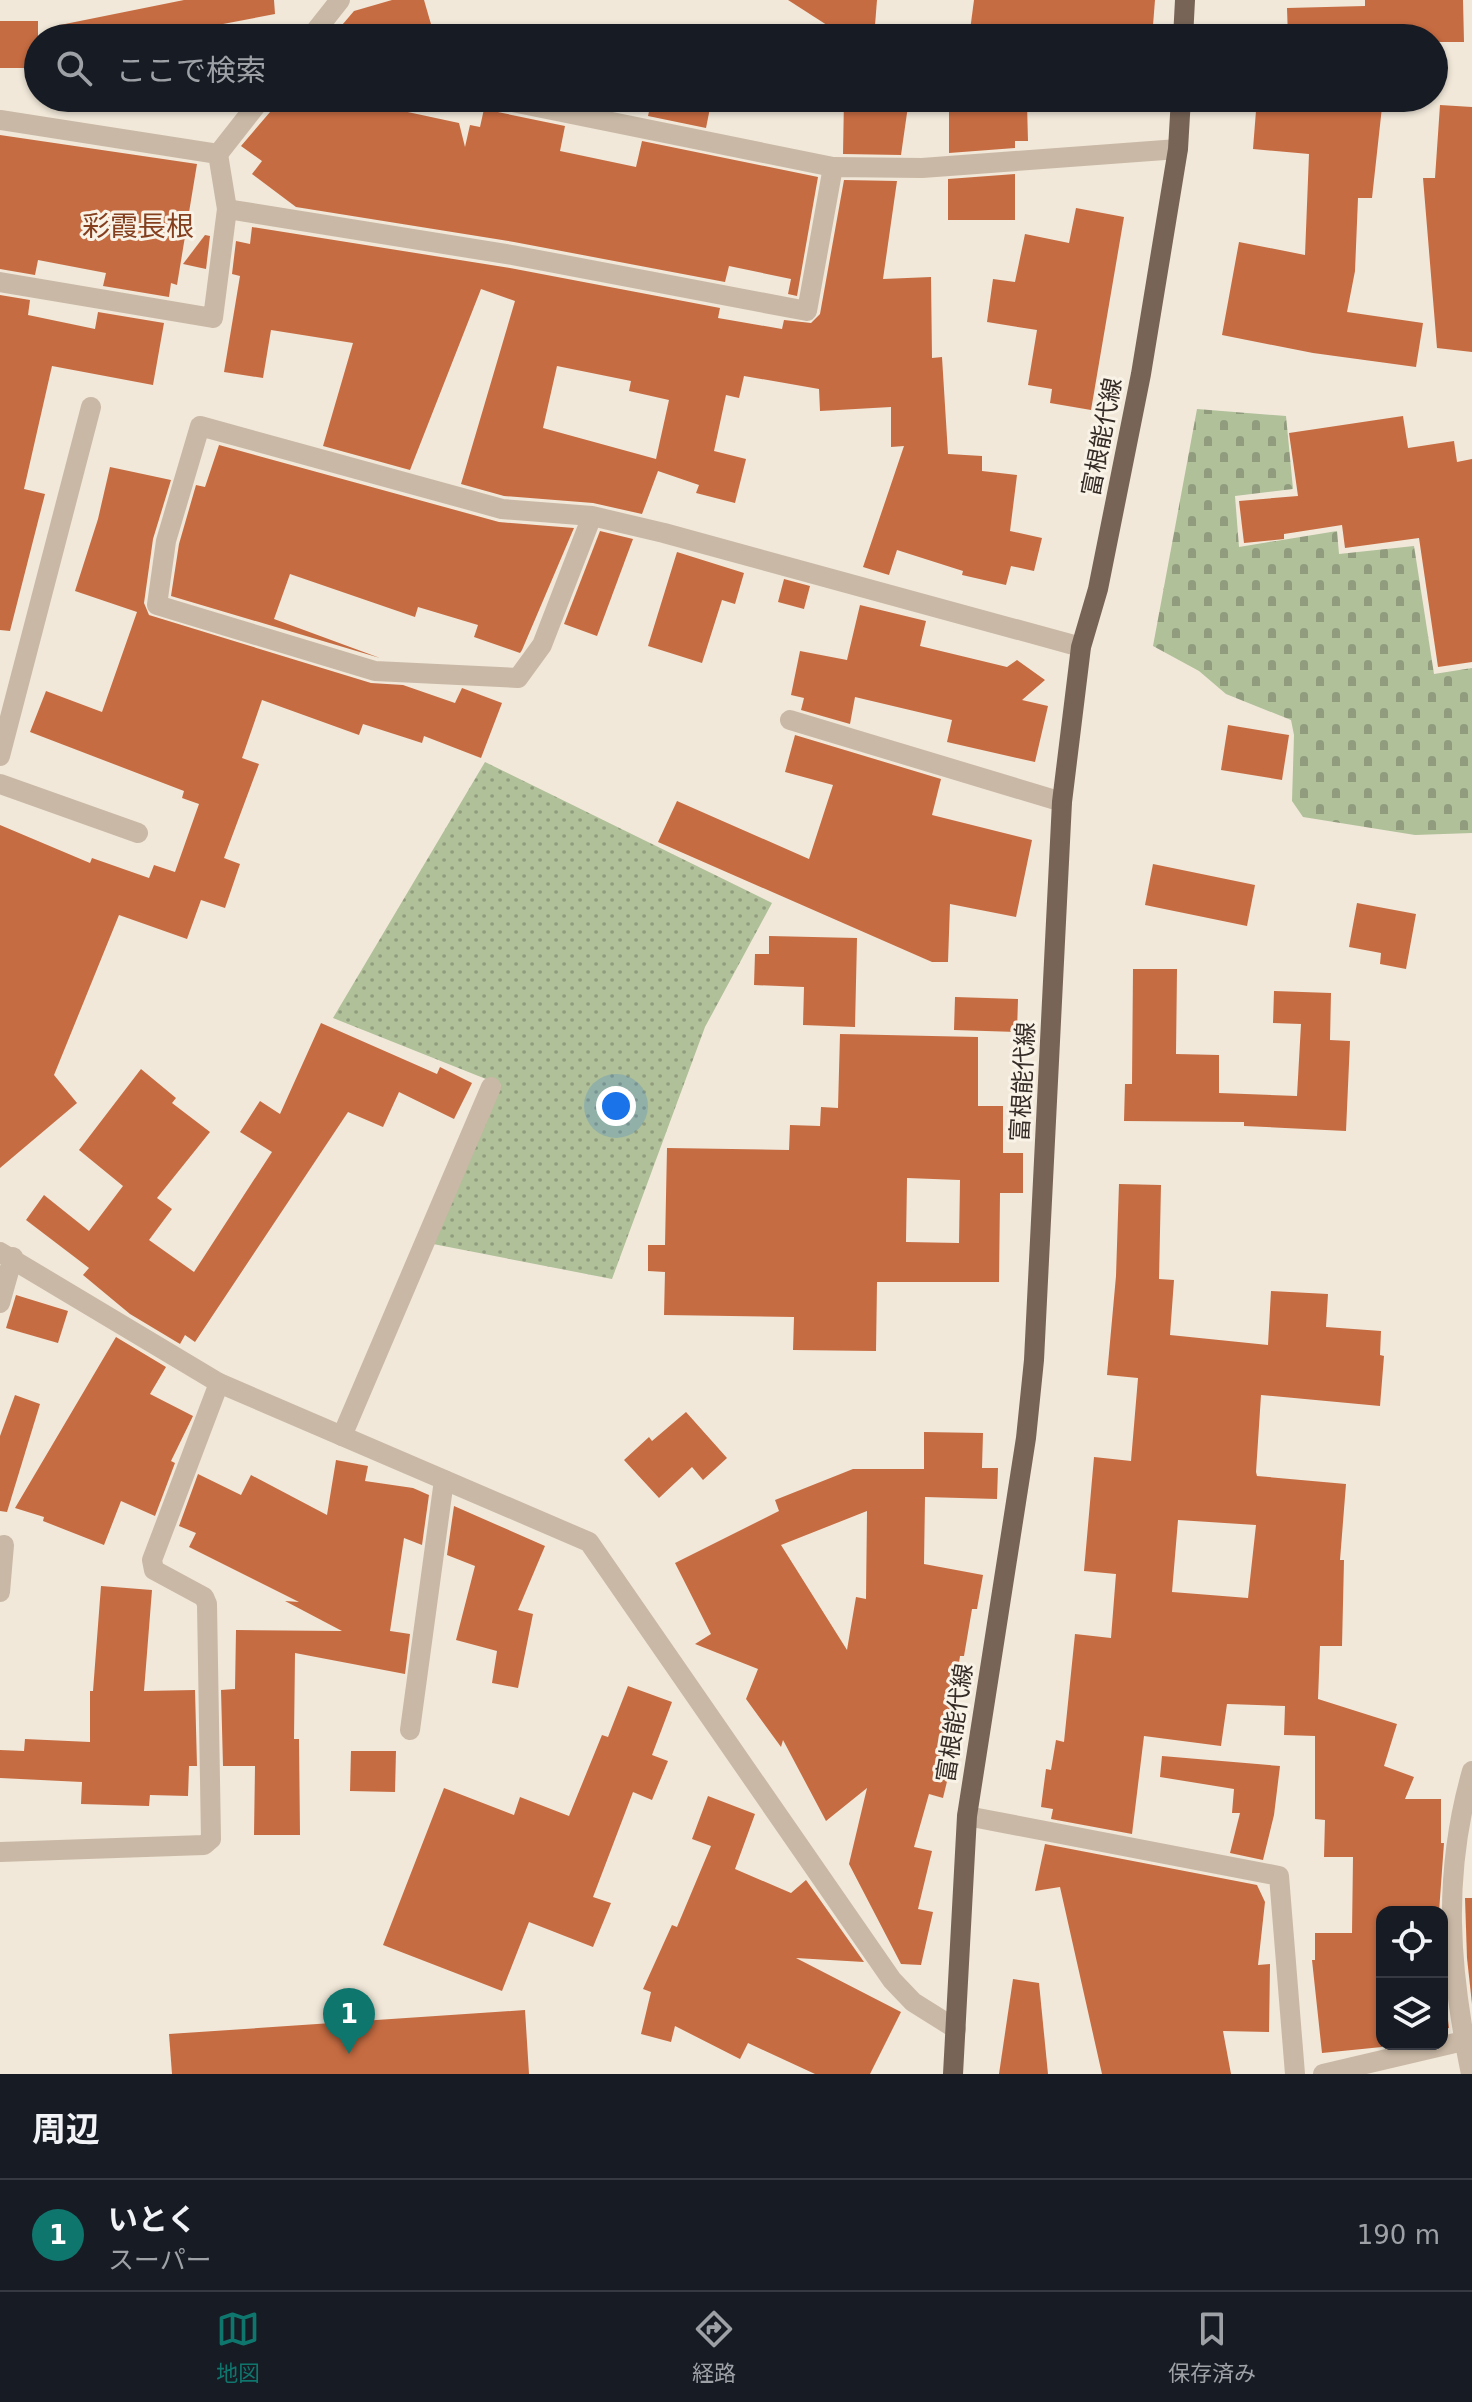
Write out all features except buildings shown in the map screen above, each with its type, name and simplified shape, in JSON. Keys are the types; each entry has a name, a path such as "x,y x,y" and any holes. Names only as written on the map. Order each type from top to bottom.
{"main road":[{"path":"1184,24 1185,0"},
{"name":"富根能代線","path":"953,2074 967,1816 1026,1438 1034,1360 1062,802 1081,647 1098,589 1138,389 1178,149 1180,112"}],"street":[{"path":"321,24 340,0"},
{"path":"0,282 213,318 227,209 218,154 251,112"},
{"path":"562,112 833,167 922,168 1178,149"},
{"path":"0,120 218,154"},
{"path":"227,209 512,255 807,311 833,167"},
{"path":"0,756 91,407"},
{"path":"592,516 542,645 518,678 375,671 157,605 166,541 200,426 502,509 592,516 1081,647"},
{"path":"790,720 1062,802"},
{"path":"0,784 138,833"},
{"path":"342,1436 491,1087"},
{"path":"0,1303 6,1255 219,1383 589,1542 892,1980 913,2002 956,2029"},
{"path":"0,1852 204,1845 211,1839 207,1604 204,1597 154,1570 152,1560 219,1383"},
{"path":"410,1730 444,1480"},
{"path":"0,1592 4,1545"},
{"path":"1471,2074 1468,2039 1451,1962 1451,1873 1461,1810 1472,1771"},
{"path":"967,1816 1279,1876 1295,2074"},
{"path":"1323,2074 1468,2039"}],"green space":[{"path":"1197,409 1286,416 1293,489 1235,496 1239,547 1337,531 1339,554 1414,546 1434,674 1472,668 1472,833 1415,835 1303,817 1292,801 1294,735 1291,720 1226,694 1199,671 1153,646"},
{"path":"485,762 772,903 705,1027 612,1279 433,1244 501,1085 333,1018"}],"place":[{"name":"いとく","path":"349,2054"}],"district":[{"name":"彩霞長根","path":"138,226"}]}
